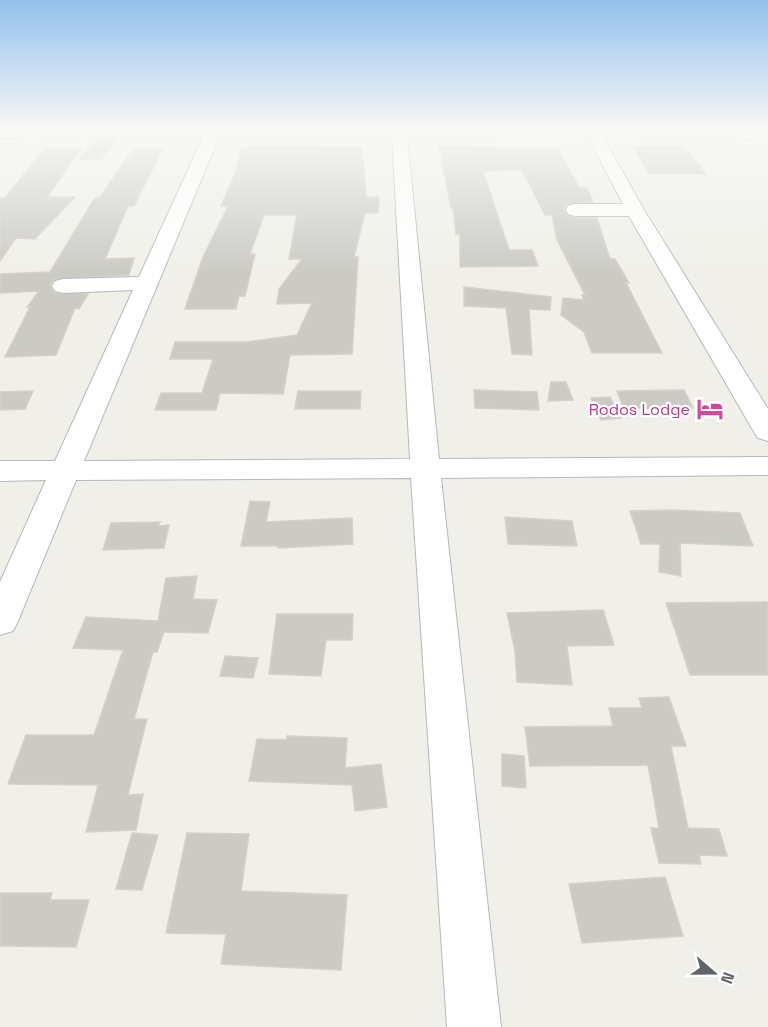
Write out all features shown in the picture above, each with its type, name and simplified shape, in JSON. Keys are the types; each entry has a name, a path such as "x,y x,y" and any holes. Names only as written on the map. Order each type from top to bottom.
{"street":[{"path":"0,621 193,178"},
{"path":"403,178 425,468 474,1027"},
{"path":"618,178 768,432"},
{"path":"576,210 635,210"},
{"path":"63,286 147,283"},
{"path":"0,471 768,466"}],"building":[{"path":"21,178 60,178 47,197 75,197 35,239 16,238 0,261 0,198 5,198"},
{"path":"113,178 148,178 134,206 128,206 105,259 134,258 129,275 54,279 50,285 54,293 88,294 79,309 75,308 56,355 5,357 30,307 27,307 39,291 0,293 0,274 50,272 94,199 100,197"},
{"path":"233,178 364,178 366,197 379,197 378,213 365,213 354,257 358,257 352,354 290,355 283,394 220,393 216,410 155,410 161,393 202,393 213,359 170,359 175,342 246,342 297,335 312,303 277,304 279,289 302,259 289,259 297,215 264,215 250,254 255,254 245,296 239,296 236,309 185,309 203,257 228,206 221,206"},
{"path":"445,178 485,178 509,250 532,250 538,266 460,267 460,234 456,234 453,208 451,208"},
{"path":"526,178 574,178 579,188 587,188 593,202 567,204 564,209 566,215 575,218 597,218 610,259 615,259 629,283 626,283 662,353 592,353 584,332 561,315 563,298 584,300 582,295 585,295 557,240 552,215 545,215"},
{"path":"464,287 551,297 550,310 529,309 532,355 512,354 506,308 464,306"},
{"path":"551,382 566,382 573,400 548,401"},
{"path":"474,390 537,392 539,410 475,408"},
{"path":"684,390 693,408 624,409 617,391"},
{"path":"33,391 25,409 0,410 0,392"},
{"path":"298,391 361,391 360,409 295,409"},
{"path":"610,397 621,418 601,420 591,398"},
{"path":"250,501 270,502 266,522 352,518 353,544 278,548 278,546 241,546"},
{"path":"630,511 740,513 753,546 680,543 681,576 659,572 660,544 641,544"},
{"path":"505,517 572,521 577,546 508,544"},
{"path":"160,522 158,526 169,525 164,548 103,550 111,523"},
{"path":"197,576 193,599 217,600 208,633 164,632 157,652 153,652 134,719 147,719 128,795 143,794 136,830 86,832 98,785 8,784 26,735 94,735 123,650 73,648 86,617 158,621 166,578"},
{"path":"768,602 768,675 690,675 666,603"},
{"path":"603,610 614,645 567,646 572,685 517,682 515,651 507,613"},
{"path":"277,614 353,614 352,640 326,640 321,676 269,674"},
{"path":"225,656 258,658 253,678 220,676"},
{"path":"669,697 686,746 671,746 688,828 719,829 727,856 699,855 701,864 659,863 651,828 659,828 648,765 530,766 525,727 613,726 609,708 642,708 639,698"},
{"path":"287,736 347,738 345,768 381,764 387,807 355,811 352,785 249,781 257,739 287,740"},
{"path":"502,754 524,756 526,788 502,786"},
{"path":"132,833 158,835 142,890 116,889"},
{"path":"187,833 249,834 241,891 347,895 341,970 221,964 226,934 166,933"},
{"path":"665,877 683,936 582,943 569,884"},
{"path":"0,893 52,893 50,900 89,900 76,947 0,946"}],"place":[{"name":"Rodos Lodge","path":"710,409"}]}
